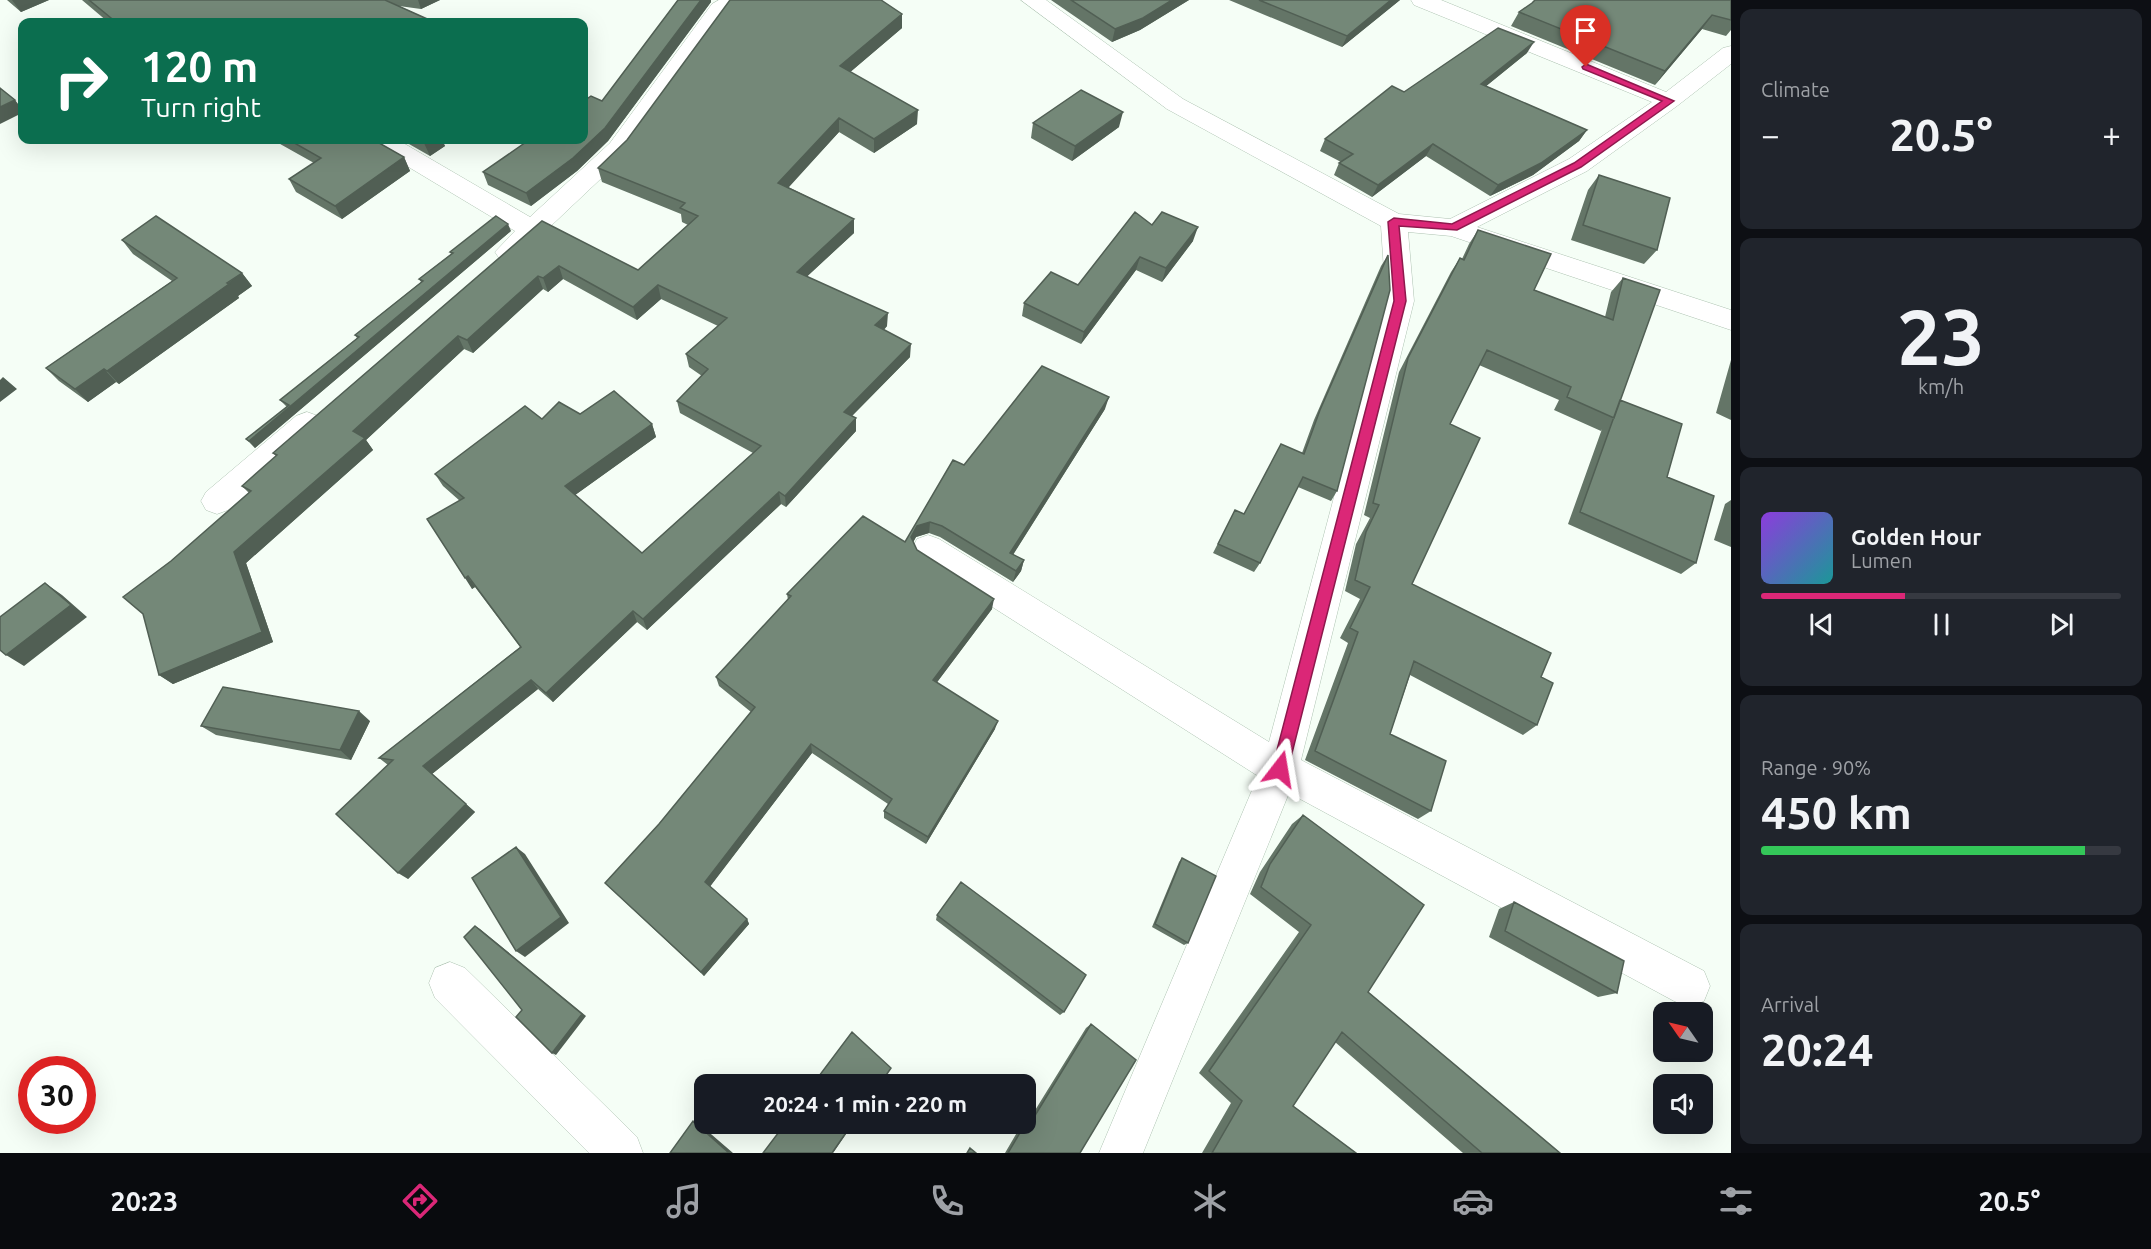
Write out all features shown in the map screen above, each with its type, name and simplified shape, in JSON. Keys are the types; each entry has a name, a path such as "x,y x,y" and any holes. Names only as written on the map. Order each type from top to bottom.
{"street":[{"path":"488,269 533,230 619,148 720,9 734,0"},
{"path":"1032,0 1175,104 1394,222 1453,228 1731,320"},
{"path":"1422,0 1669,101"},
{"path":"1453,228 1578,165 1669,101 1731,53"},
{"path":"388,144 533,230"},
{"path":"1121,1153 1280,769 1400,301 1394,222"},
{"path":"217,501 325,408"},
{"path":"928,549 1280,769 1689,986"},
{"path":"450,983 621,1153"}],"building":[{"path":"89,0 385,0 425,18 111,18"},
{"path":"678,0 701,0 605,128 588,144 588,98 591,96 602,101"},
{"path":"730,0 881,0 902,14 840,66 918,110 874,139 839,118 778,183 854,219 797,272 888,313 875,325 911,344 844,412 856,418 785,496 779,492 643,619 633,611 546,693 531,680 423,766 466,804 398,873 336,814 393,760 379,758 521,647 468,576 465,578 427,519 464,498 435,474 525,406 542,419 559,402 580,414 614,391 652,424 565,486 642,553 761,446 677,401 708,369 686,354 727,318 658,285 633,307 559,266 543,278 538,276 467,340 458,336 353,431 365,438 234,552 262,632 159,675 143,614 123,597 171,561 251,491 242,486 277,455 273,453 542,221 638,270 698,216 680,208 685,203 598,168 627,140"},
{"path":"1071,0 1172,0 1143,18 1115,29"},
{"path":"1259,0 1391,0 1347,36"},
{"path":"1535,0 1731,0 1731,20 1712,15 1665,71 1519,12"},
{"path":"1498,28 1534,42 1481,84 1587,130 1541,163 1498,185 1433,144 1378,185 1339,163 1353,154 1325,139 1392,86 1404,92"},
{"path":"0,88 15,100 0,107"},
{"path":"1081,90 1123,112 1075,146 1033,123"},
{"path":"296,144 381,144 404,157 335,206 289,179 321,158"},
{"path":"523,144 588,144 526,193 483,172"},
{"path":"1599,175 1670,198 1657,250 1583,225"},
{"path":"1135,212 1152,225 1162,212 1198,227 1166,268 1140,257 1084,332 1024,303 1051,272 1078,285"},
{"path":"156,216 242,273 107,371 104,369 75,389 46,368 177,278 122,240"},
{"path":"496,216 508,224 249,441 246,439 289,405 280,400 359,337 355,335 423,281 419,279"},
{"path":"1478,230 1551,254 1534,290 1613,320 1623,278 1660,290 1614,418 1567,397 1571,387 1487,350 1450,424 1480,438 1412,584 1551,653 1541,677 1553,683 1537,725 1414,661 1390,734 1446,761 1431,811 1315,751 1358,632 1350,628 1370,587 1355,580 1366,532 1379,505 1373,503 1408,358 1460,258 1464,260"},
{"path":"1388,255 1390,290 1337,491 1303,477 1260,563 1218,544 1235,510 1244,514 1281,444 1304,454 1320,410"},
{"path":"1042,366 1109,397 1010,553 1024,560 1016,571 942,526 930,522 917,526 911,537 917,550 994,599 933,680 998,721 928,837 884,811 892,799 811,744 705,882 747,919 701,972 605,883 659,824 755,707 716,677 791,596 787,594 863,516 905,542 953,460 964,465"},
{"path":"1620,400 1682,424 1667,477 1714,496 1696,563 1580,512"},
{"path":"45,583 71,605 6,655 0,650 0,617"},
{"path":"223,687 359,711 340,750 201,726"},
{"path":"1303,815 1424,905 1368,992 1560,1153 1482,1153 1342,1032 1293,1106 1356,1153 1212,1153 1242,1101 1209,1071 1311,925 1261,887 1270,864"},
{"path":"516,847 561,917 516,951 472,878"},
{"path":"1182,858 1216,876 1188,943 1155,924"},
{"path":"961,882 1086,975 1064,1012 937,915"},
{"path":"1514,902 1624,961 1617,993 1505,931"},
{"path":"475,926 582,1014 552,1053 516,1017 522,1010 464,937"},
{"path":"1091,1024 1136,1060 1080,1153 1008,1153 1019,1134 1036,1134 1036,1114"},
{"path":"852,1032 891,1068 887,1074 820,1074"},
{"path":"693,1121 694,1134 708,1134 729,1153 670,1153"},
{"path":"777,1134 845,1134 832,1153 763,1153"}],"route":[{"path":"1280,769 1400,301 1394,222 1453,228 1578,165 1669,101 1586,67"}]}
